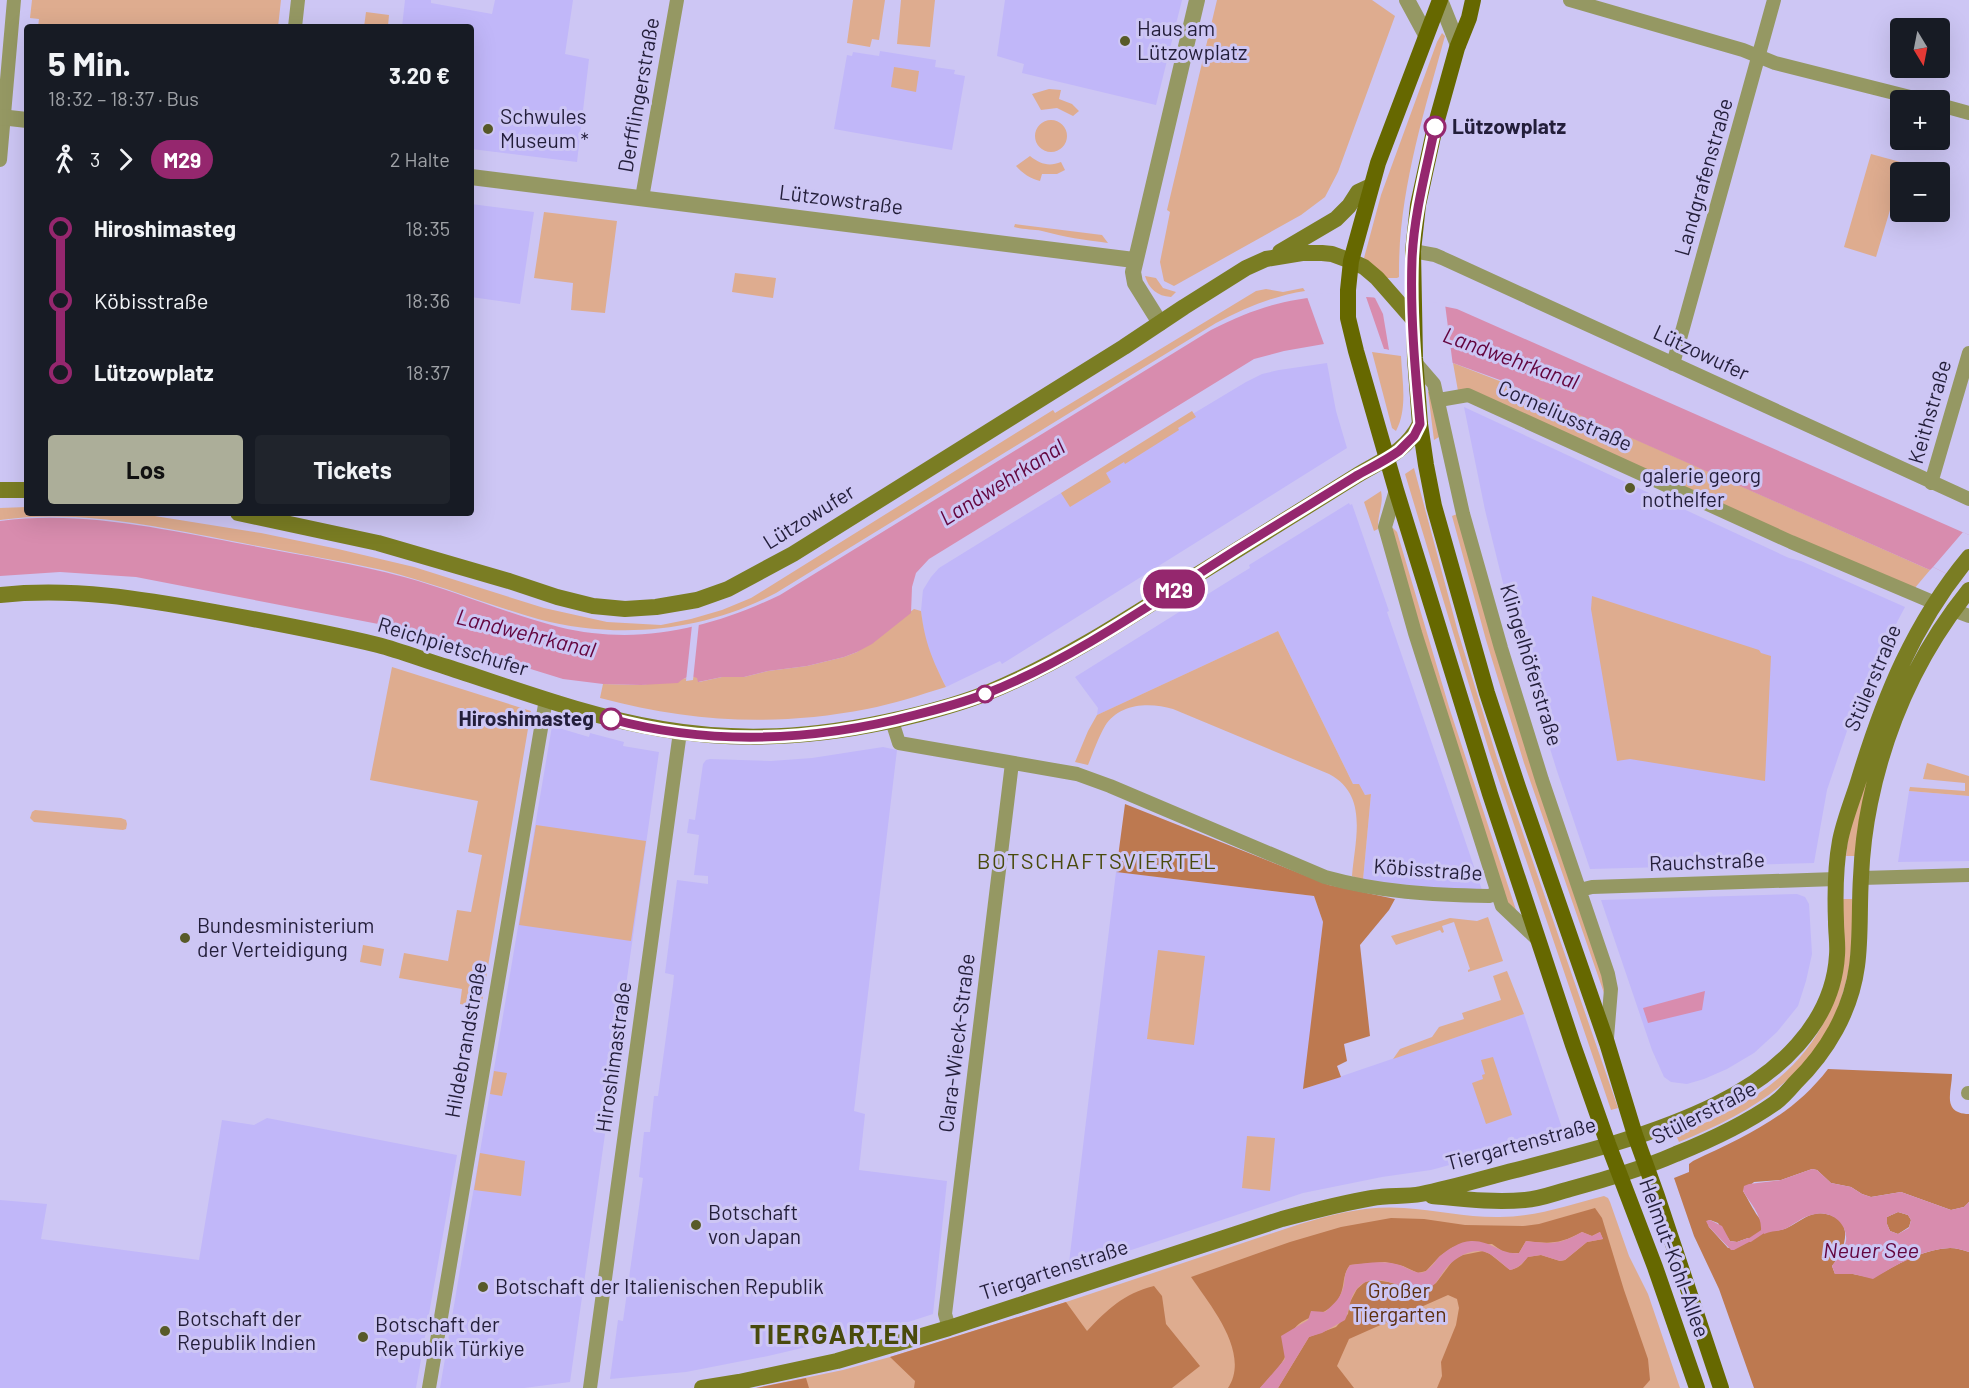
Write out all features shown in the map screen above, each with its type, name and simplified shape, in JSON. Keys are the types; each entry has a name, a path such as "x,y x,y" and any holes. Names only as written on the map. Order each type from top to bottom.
{"main road":[{"path":"1440,0 1384,144 1371,186 1351,261 1348,318 1396,490 1490,794 1563,1017 1608,1144"},
{"path":"1415,360 1412,293 1413,251 1418,205 1430,149 1458,45 1469,18 1473,0"},
{"path":"1266,259 1336,219 1349,206 1358,192 1371,186"},
{"name":"Lützowufer","path":"253,516 388,546 593,606 625,609 656,607 697,600 728,590 793,554 1246,268 1266,259 1302,253 1322,253 1351,261 1369,271 1390,291 1413,319"},
{"name":"Klingelhöferstraße","path":"1415,360 1420,424 1434,506 1487,693 1607,1043 1646,1166"},
{"path":"1387,459 1407,445 1420,424"},
{"name":"Reichpietschufer","path":"0,595 30,592 81,592 120,596 266,621 380,646 620,721 680,732 718,736 779,736 836,732 892,721 953,705 985,694 1041,667 1132,616 1387,459"},
{"path":"0,490 24,490"},
{"name":"Stülerstraße","path":"1635,1135 1671,1123 1737,1093 1773,1068 1812,1028 1820,1015 1829,994 1837,954 1836,879 1840,840 1868,750 1903,658 1917,631 1969,557"},
{"name":"Stülerstraße","path":"1620,1175 1742,1124 1778,1101 1818,1059 1839,1025 1854,985 1858,966 1861,878 1870,804 1887,741 1919,664 1961,613 1969,590"},
{"path":"1935,603 1961,613"},
{"path":"1836,879 1861,878"},
{"name":"Tiergartenstraße","path":"702,1388 837,1361 949,1328 1282,1219 1376,1197 1419,1194 1526,1168 1635,1135"},
{"name":"Helmut-Kohl-Allee","path":"1608,1144 1655,1267 1697,1388"},
{"name":"Helmut-Kohl-Allee","path":"1646,1166 1721,1388"},
{"name":"Tiergartenstraße","path":"1419,1194 1469,1200 1526,1200 1620,1175"}],"street":[{"path":"0,160 14,0"},
{"path":"295,24 298,0"},
{"name":"Derfflingerstraße","path":"642,198 676,0"},
{"path":"1160,323 1135,283 1132,272 1197,0"},
{"path":"1407,0 1426,34"},
{"path":"1440,0 1458,45"},
{"path":"1570,0 1733,47 1760,57 1890,92"},
{"name":"Landgrafenstraße","path":"1673,364 1774,0"},
{"path":"1950,108 1969,113"},
{"path":"2,117 24,120"},
{"name":"Lützowstraße","path":"474,177 1134,260"},
{"name":"Lützowufer","path":"1413,251 1435,255 1969,499"},
{"name":"Keithstraße","path":"1931,483 1969,353"},
{"name":"Klingelhöferstraße","path":"1415,360 1434,384 1450,461 1484,591 1542,780 1608,974 1611,989 1607,1043"},
{"name":"Corneliusstraße","path":"1438,400 1468,396 1791,542 1935,603"},
{"path":"1396,490 1385,527 1415,633 1502,906 1540,942"},
{"name":"Hildebrandstraße","path":"429,1388 546,699"},
{"name":"Köbisstraße","path":"892,721 898,743 1077,774 1314,873 1357,885 1425,894 1489,896 1498,893"},
{"name":"Hiroshimastraße","path":"590,1388 680,732"},
{"name":"Clara-Wieck-Straße","path":"949,1328 945,1314 1012,763"},
{"path":"1861,878 1969,875"},
{"name":"Rauchstraße","path":"1580,891 1592,887 1836,879"}],"shaded area":[{"path":"405,0 431,0 431,3 492,14 495,0 573,0 565,54 589,59 577,162 474,149 474,24 402,24"},
{"path":"1005,0 1182,0 1156,105 1022,73 1024,64 997,56"},
{"path":"880,51 936,60 935,67 955,70 954,74 965,76 952,150 834,129 847,55 852,56 853,52 879,56"},
{"path":"474,204 534,212 520,304 474,297"},
{"path":"1327,363 1336,411 1347,448 1002,664 1000,661 946,687 930,655 924,635 921,611 923,590 939,568 1246,382 1262,374 1279,370"},
{"path":"1464,407 1789,558 1801,561 1905,607 1870,673 1849,725 1827,790 1814,863 1590,869 1521,656 1485,510"},
{"path":"1349,503 1352,504 1389,611 1387,612 1482,890 1417,887 1363,880 1371,794 1365,795 1353,784 1278,631 1097,715 1098,708 1075,677"},
{"path":"552,726 589,737 590,733 624,742 623,746 659,752 570,1382 524,1388 440,1388"},
{"path":"883,747 897,750 854,1111 865,1114 859,1170 947,1181 933,1314 896,1326 768,1356 686,1372 610,1379 618,1320 623,1321 643,1178 639,1177 644,1132 650,1132 654,1096 658,1096 673,985 674,975 665,973 677,880 708,884 708,876 694,875 699,835 687,833 689,819 695,820 703,764 710,759 771,761 812,758"},
{"path":"1909,791 1969,796 1969,861 1898,862"},
{"path":"1116,872 1314,896 1323,922 1304,1089 1524,1014 1564,1134 1431,1170 1303,1193 1068,1271"},
{"path":"1797,894 1805,897 1809,904 1812,954 1798,1006 1777,1032 1754,1053 1704,1079 1687,1084 1671,1082 1664,1077 1652,1050 1601,900"},
{"path":"267,1118 457,1155 416,1388 0,1388 0,1200 47,1204 41,1239 199,1260 222,1120 254,1125"}],"green space":[{"path":"32,0 281,0 278,24 38,24 39,19 30,18"},
{"path":"853,0 885,0 879,40 872,39 870,47 847,43"},
{"path":"901,0 935,0 930,47 897,44"},
{"path":"1217,0 1372,0 1395,16 1338,172 1325,197 1301,215 1174,286 1164,281 1160,262 1170,212 1167,210"},
{"path":"366,12 389,15 388,24 364,24"},
{"path":"1442,33 1445,36 1407,185 1399,277 1385,278 1364,258 1381,195"},
{"path":"894,67 919,71 916,92 891,87"},
{"path":"1049,89 1061,90 1059,99 1072,104 1079,111 1073,116 1057,108 1041,110 1032,94"},
{"path":"1051,120 1062,125 1067,136 1062,147 1051,152 1040,147 1035,136 1040,125"},
{"path":"1871,154 1900,162 1890,162 1890,210 1876,257 1844,247"},
{"path":"1030,156 1045,164 1061,162 1065,170 1057,174 1042,174 1040,181 1033,179 1016,166"},
{"path":"544,212 617,221 605,313 571,310 573,283 534,278"},
{"path":"1015,224 1102,235 1108,243 1018,228 1014,227"},
{"path":"735,273 776,278 773,298 732,292"},
{"path":"1145,276 1156,278 1163,288 1176,292 1171,297 1158,293 1151,288"},
{"path":"1303,288 1305,291 1259,303 1216,323 776,593 748,606 690,624 629,630 568,626 518,613 382,570 174,530 88,518 29,517 0,520 0,508 24,507 24,516 155,516 261,533 338,549 414,567 544,608 607,622 661,625 722,610 751,598 1053,410 1055,413 1256,291 1266,289 1283,292"},
{"path":"1372,352 1401,356 1403,404 1396,431 1392,428"},
{"path":"1453,363 1536,395 1930,570 1914,589 1458,391"},
{"path":"1432,391 1439,437 1434,440 1428,392"},
{"path":"1192,411 1196,417 1125,464 1124,462 1106,473 1111,482 1070,507 1061,493"},
{"path":"1414,468 1458,632 1497,758 1618,1108 1611,1110 1490,754 1405,474"},
{"path":"1381,491 1378,529 1374,531 1364,502"},
{"path":"1457,514 1604,976 1604,993 1524,763 1486,640 1452,516"},
{"path":"1393,528 1397,532 1449,707 1518,916 1510,910 1497,875 1390,531"},
{"path":"1592,596 1759,650 1771,656 1765,781 1630,759 1617,761 1591,609"},
{"path":"914,609 921,611 930,650 946,687 897,702 833,715 766,720 700,717 600,698 603,684 641,685 694,677 697,677 699,682 722,677 744,677 844,657 857,652"},
{"path":"1278,631 1353,784 1359,784 1365,795 1371,794 1363,880 1352,876 1357,819 1350,794 1342,783 1329,774 1173,709 1145,705 1118,713 1105,726 1088,765 1075,762 1097,715"},
{"path":"392,667 531,711 481,1008 460,1004 462,989 399,978 404,953 448,961 457,910 471,912 482,855 468,852 478,801 370,780"},
{"path":"1872,762 1856,856 1846,856 1849,830"},
{"path":"1927,763 1969,776 1969,796 1909,791 1910,787 1965,791 1965,783 1923,779"},
{"path":"1125,804 1329,885 1395,899 1389,910 1360,945 1370,1036 1344,1044 1347,1061 1337,1066 1341,1077 1303,1089 1323,922 1314,896 1116,872"},
{"path":"35,810 121,818 126,820 127,824 126,829 123,830 34,822 30,818"},
{"path":"536,825 646,841 631,941 519,925"},
{"path":"1842,899 1852,899 1850,957 1847,977 1837,1009 1824,1037 1786,1081 1762,1099 1737,1115 1679,1142 1676,1135 1701,1125 1748,1100 1770,1085 1807,1049 1833,1002"},
{"path":"1488,917 1503,961 1468,972 1470,969 1454,922 1442,926 1444,932 1442,933 1440,930 1396,945 1391,936 1450,918 1477,921"},
{"path":"363,945 384,949 381,966 360,962"},
{"path":"1158,950 1205,956 1194,1045 1147,1039"},
{"path":"1507,971 1524,1014 1393,1059 1400,1049 1432,1037 1439,1027 1464,1019 1462,1013 1501,1000 1493,976"},
{"path":"1493,1057 1512,1115 1486,1124 1472,1083 1483,1079 1482,1075 1485,1074 1481,1060"},
{"path":"1828,1069 1952,1074 1951,1105 1960,1113 1969,1114 1969,1202 1964,1207 1951,1210 1901,1192 1871,1197 1851,1187 1831,1183 1817,1170 1812,1169 1781,1180 1754,1182 1743,1191 1760,1220 1774,1230 1787,1228 1818,1213 1835,1217 1841,1222 1845,1229 1845,1236 1841,1252 1832,1266 1835,1274 1853,1274 1873,1278 1910,1258 1930,1251 1950,1248 1969,1252 1969,1388 1754,1388 1719,1289 1694,1236 1674,1178 1689,1172 1689,1164 1693,1161 1767,1123 1799,1100","holes":["1707,1221 1718,1223 1730,1241 1737,1242 1748,1238 1751,1241 1728,1248 1709,1227"]},
{"path":"494,1071 507,1073 502,1096 490,1094"},
{"path":"1247,1136 1275,1138 1270,1191 1242,1188"},
{"path":"480,1153 525,1161 521,1196 474,1190"},
{"name":"Großer Tiergarten","path":"1604,1196 1610,1202 1629,1256 1648,1294 1680,1388 756,1388 843,1370 890,1357 1066,1302 1300,1224 1338,1214 1391,1207 1473,1216 1510,1217 1551,1210"},
{"path":"1595,1208 1602,1218 1648,1359 1650,1380 1643,1388 1437,1388 1442,1376 1441,1362 1456,1325 1459,1308 1457,1299 1448,1295 1349,1339 1337,1366 1354,1388 1278,1388 1309,1337 1336,1327 1348,1314 1350,1302 1357,1289 1365,1282 1375,1280 1426,1290 1436,1283 1454,1259 1463,1255 1483,1251 1510,1270 1520,1266 1527,1257 1541,1255 1560,1261 1565,1260 1587,1242 1603,1239 1600,1232 1592,1236 1582,1232 1555,1242 1526,1241 1519,1253 1505,1253 1492,1244 1453,1247 1440,1256 1426,1271 1418,1273 1403,1266 1385,1262 1350,1265 1345,1274 1338,1300 1328,1309 1304,1320 1295,1328 1284,1359 1260,1388 1228,1388 1234,1374 1235,1360 1231,1345 1217,1315 1191,1277 1290,1242 1341,1227 1391,1218 1424,1219 1465,1225 1523,1226 1539,1224"},
{"path":"1898,1212 1908,1215 1911,1220 1909,1227 1898,1234 1890,1231 1887,1217"},
{"path":"1154,1286 1162,1296 1166,1324 1200,1366 1172,1388 914,1388 915,1381 890,1357 1066,1302 1087,1331 1117,1303 1133,1293"},
{"path":"806,1378 809,1388 756,1388"}],"water":[{"name":"Landwehrkanal","path":"1330,296 1394,299 1457,309 1969,535 1969,585 1933,567 1930,570 1500,380 1453,363 1384,349 1324,344 1254,359 929,559 916,573 912,587 911,613 872,644 857,652 807,666 698,682 697,678 692,677 684,678 678,683 603,684 563,679 399,628 136,577 60,572 0,576 0,521 31,518 93,520 155,528 326,559 404,577 559,627 616,635 672,631 726,617 780,595 1211,330 1269,306"},
{"path":"1705,991 1702,1010 1648,1023 1643,1008"},
{"name":"Neuer See","path":"1812,1169 1817,1170 1831,1183 1851,1187 1871,1197 1901,1192 1951,1210 1964,1207 1969,1202 1969,1252 1950,1248 1930,1251 1900,1263 1873,1279 1853,1274 1835,1274 1832,1266 1844,1248 1846,1235 1842,1224 1833,1217 1822,1214 1812,1215 1782,1230 1764,1234 1761,1230 1758,1214 1743,1191 1744,1186 1781,1180","holes":["1898,1212 1908,1215 1911,1220 1909,1228 1898,1234 1890,1231 1887,1217"]},
{"path":"1710,1220 1722,1226 1730,1241 1737,1242 1748,1238 1751,1241 1731,1250 1709,1227 1706,1221"},
{"path":"1582,1232 1592,1236 1600,1232 1603,1239 1587,1242 1565,1260 1560,1261 1541,1255 1528,1257 1516,1268 1510,1270 1488,1253 1476,1251 1464,1254 1453,1262 1434,1285 1425,1290 1409,1289 1381,1280 1364,1283 1354,1293 1345,1320 1322,1333 1309,1337 1278,1388 1260,1388 1285,1359 1281,1336 1308,1320 1311,1311 1325,1312 1334,1303 1341,1293 1350,1265 1387,1263 1423,1272 1446,1252 1467,1241 1478,1241 1506,1252 1519,1253 1526,1241 1555,1242"}],"pier":[{"path":"1330,293 1381,294 1445,304 1453,366 1391,353 1325,347 1306,294","holes":["1365,294 1371,295 1383,314 1389,350 1384,349"]},
{"path":"1963,532 1969,535 1969,585 1933,567"},
{"path":"699,623 693,680 686,681 692,625"}],"waterway":[{"path":"1750,1240 1762,1232"}],"bus line":[{"name":"M29","path":"611,719 698,734 742,737 779,736 836,732 892,721 953,705 1022,678 1071,651 1132,616 1399,451 1407,445 1420,424 1413,319 1412,259 1418,205 1435,127"}],"place":[{"name":"Haus am Lützowplatz","path":"1125,41"},
{"name":"Lützowplatz","path":"1435,127"},
{"name":"Schwules Museum *","path":"488,129"},
{"name":"galerie georg nothelfer","path":"1630,488"},
{"name":"Hiroshimasteg","path":"611,719"},
{"name":"Bundesministerium der Verteidigung","path":"185,938"},
{"name":"Botschaft von Japan","path":"696,1225"},
{"name":"Botschaft der Italienischen Republik","path":"483,1287"},
{"name":"Botschaft der Republik Indien","path":"165,1331"},
{"name":"Botschaft der Republik Türkiye","path":"363,1337"}],"district":[{"name":"BOTSCHAFTSVIERTEL","path":"1097,861"},
{"name":"TIERGARTEN","path":"835,1335"}]}
